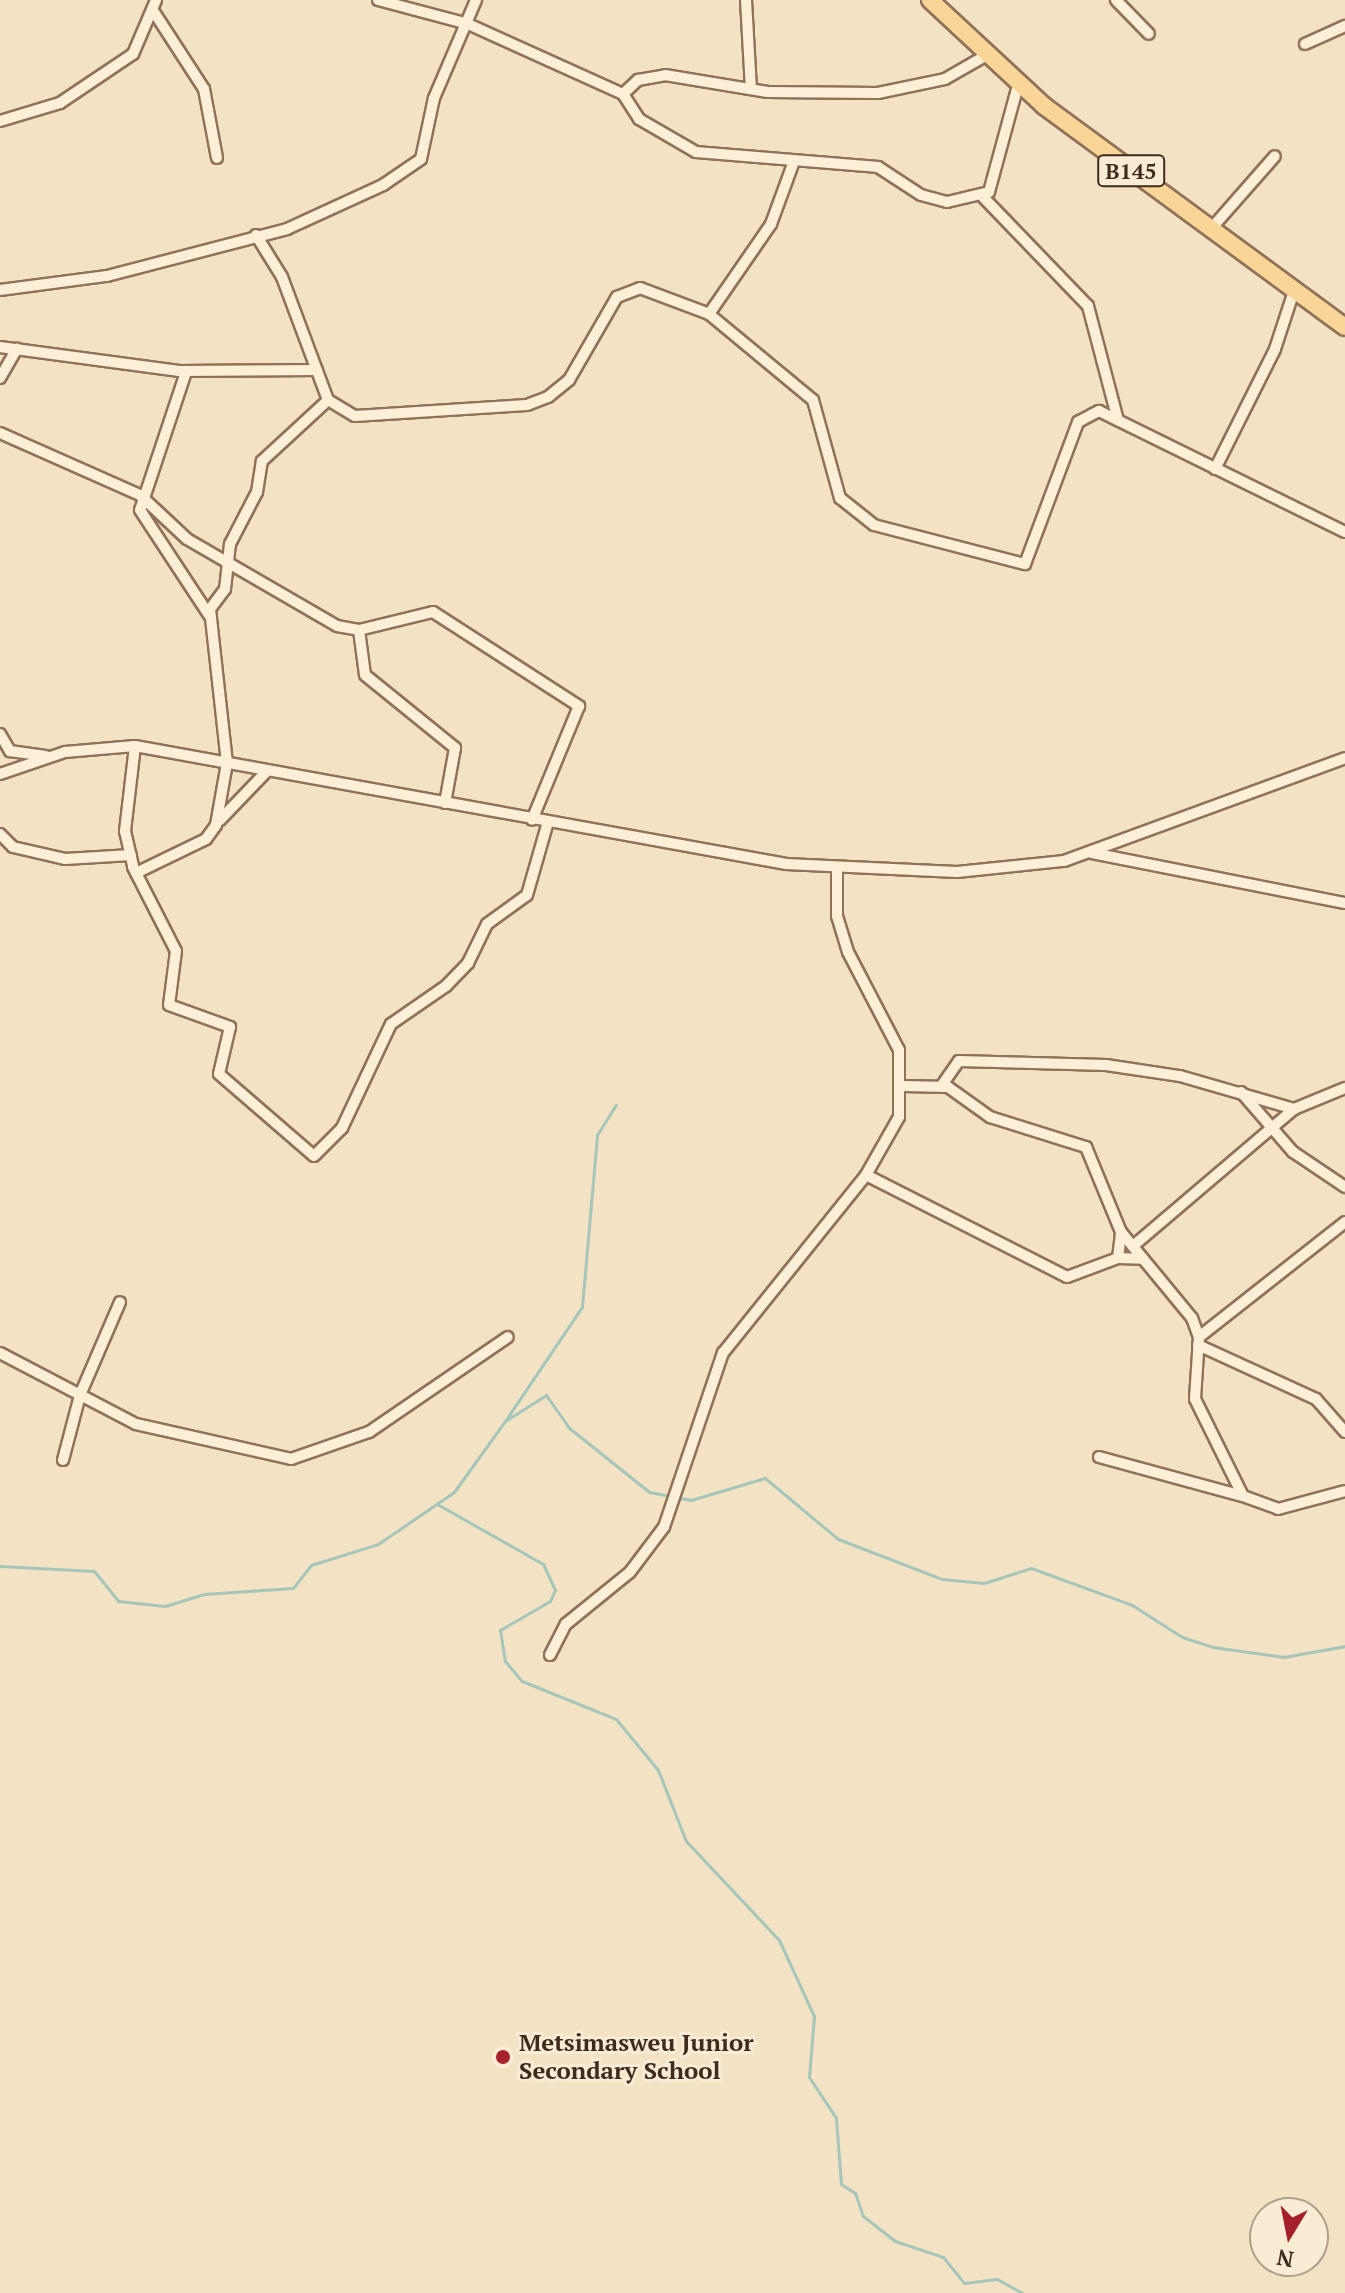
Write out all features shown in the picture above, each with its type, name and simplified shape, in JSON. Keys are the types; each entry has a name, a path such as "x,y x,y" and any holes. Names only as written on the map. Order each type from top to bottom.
{"main road":[{"name":"B145","path":"930,0 1018,85 1345,327"}],"street":[{"path":"0,121 76,94 133,54 154,12 156,0"},
{"path":"378,0 468,24 623,94 639,119 672,142 732,159 878,167 933,200 984,198 1088,306 1118,420"},
{"path":"0,290 107,276 256,235 334,211 418,162 434,98 476,0"},
{"path":"746,0 751,89"},
{"path":"1116,0 1149,34"},
{"path":"154,12 204,89 217,158"},
{"path":"1305,44 1345,26"},
{"path":"623,94 638,80 665,75 751,89 878,93 945,79 985,56"},
{"path":"984,198 1018,85"},
{"path":"1210,230 1275,156"},
{"path":"709,314 765,234 793,164"},
{"path":"256,235 282,277 328,400 364,417 527,405 569,380 617,297 628,290 666,294 709,314 813,400 833,484 854,515 1020,565 1036,548 1078,422 1091,411 1118,420 1345,532"},
{"path":"1215,469 1275,349 1294,291"},
{"path":"0,347 186,372 317,370"},
{"path":"0,378 17,349"},
{"path":"186,372 140,495 147,525 209,615 227,763 216,825"},
{"path":"209,615 225,589 227,562 257,492 262,461 328,400"},
{"path":"0,433 140,495 170,526 337,626 359,630 433,612 579,706 532,820"},
{"path":"359,630 365,675 455,748 445,803"},
{"path":"0,734 3,753 48,756 135,746 532,820 837,870 1004,870 1091,853 1345,758"},
{"path":"135,746 125,831 136,873 176,951 169,1005 230,1027 219,1074 314,1156 342,1128 391,1024 446,986 468,963 487,924 527,895 548,822"},
{"path":"0,774 48,756"},
{"path":"136,873 206,839 267,771"},
{"path":"0,834 13,847 65,859 131,855"},
{"path":"1091,853 1345,903"},
{"path":"550,1655 566,1624 630,1572 668,1513 723,1353 866,1175 890,1139 904,1086 894,1036 845,944 837,870"},
{"path":"942,1085 951,1065 973,1059 1106,1065 1241,1092 1294,1109"},
{"path":"904,1086 942,1085 990,1117 1079,1140 1097,1164 1121,1232 1174,1291 1199,1341 1195,1399 1243,1496"},
{"path":"1133,1246 1294,1109 1345,1088"},
{"path":"1241,1092 1273,1130 1345,1187"},
{"path":"866,1175 1067,1277 1118,1258 1143,1259"},
{"path":"1199,1341 1345,1222"},
{"path":"1118,1258 1121,1232"},
{"path":"63,1460 80,1395 120,1302"},
{"path":"0,1353 136,1424 291,1459 369,1432 508,1337"},
{"path":"1199,1341 1316,1399 1345,1432"},
{"path":"1099,1457 1243,1496 1278,1509 1345,1491"}],"waterway":[{"path":"505,1421 582,1307 597,1135 616,1105"},
{"path":"0,1566 94,1571 118,1601 165,1606 204,1594 293,1588 311,1565 378,1544 454,1492 505,1421 546,1395 568,1427 649,1492 691,1500 765,1478 838,1539 942,1579 984,1583 1031,1568 1132,1605 1182,1637 1213,1647 1284,1657 1345,1646"},
{"path":"437,1504 543,1564 555,1590 550,1601 500,1630 505,1661 522,1681 616,1719 658,1770 686,1841 779,1940 814,2016 809,2077 836,2118 841,2184 855,2193 863,2216 895,2241 943,2257 964,2283 997,2279 1022,2293"}],"place":[{"name":"Metsimasweu Junior Secondary School","path":"503,2057"}]}
